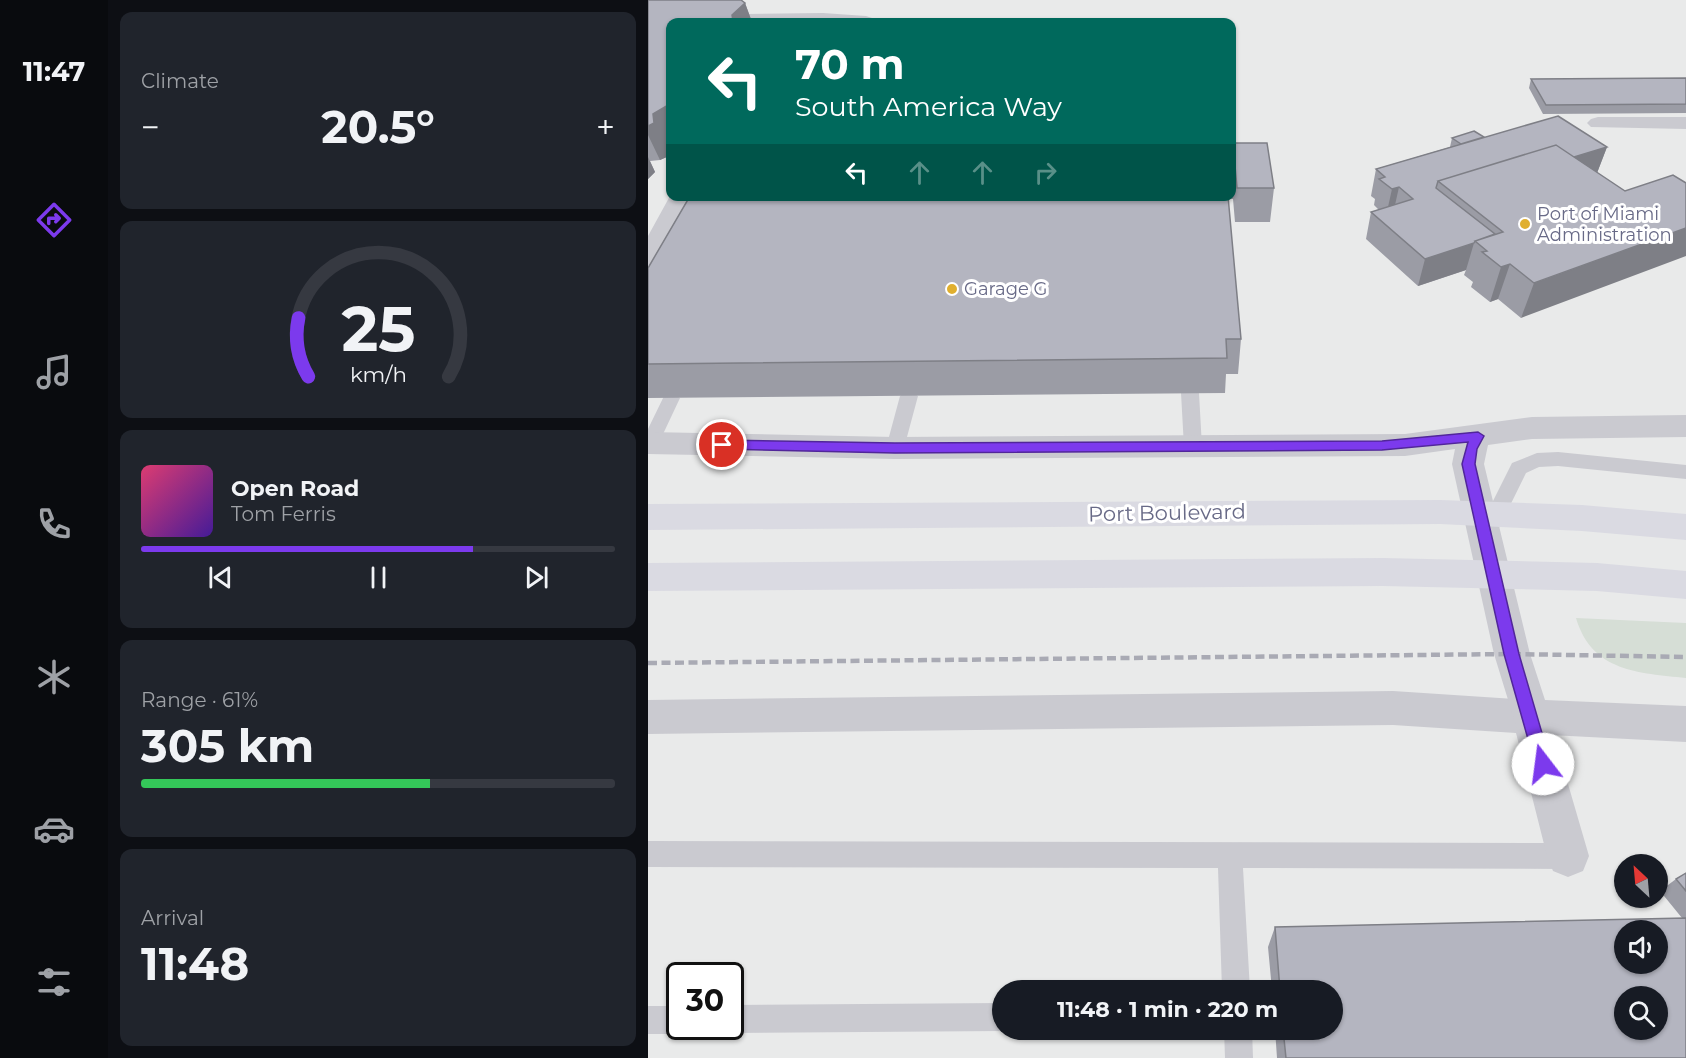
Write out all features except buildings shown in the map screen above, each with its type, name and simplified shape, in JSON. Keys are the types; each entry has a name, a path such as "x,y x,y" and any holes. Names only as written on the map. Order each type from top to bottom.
{"main road":[{"name":"Port Boulevard","path":"648,517 1440,512 1582,518 1686,527"},
{"path":"648,577 1383,572 1597,577 1686,585"}],"street":[{"path":"1595,119 1686,123"},
{"path":"648,258 679,201"},
{"path":"649,443 895,448 1405,445 1532,428 1686,426"},
{"path":"1478,436 1471,448 1468,464 1512,654 1568,856"},
{"path":"648,717 1394,708 1686,724"}],"lane":[{"path":"737,18 749,16 850,18"},
{"path":"1190,393 1193,447"},
{"path":"895,448 909,396"},
{"path":"649,443 671,398"},
{"path":"1485,536 1520,468 1526,463 1558,459 1686,472"},
{"path":"648,854 1568,856"},
{"path":"1230,855 1236,980"},
{"path":"744,1020 992,1017"},
{"path":"648,1020 666,1020"},
{"path":"1238,1040 1239,1058"}],"shaded area":[{"path":"648,0 1686,0 1686,1058 648,1058"},
{"path":"1576,618 1686,623 1686,678 1635,671 1605,659 1583,636"}],"railway":[{"path":"648,663 1512,654 1686,657"}],"place":[{"name":"Port of Miami Administration","path":"1525,224"},
{"name":"Garage G","path":"952,289"}],"route":[{"path":"722,445 895,448 1405,445 1478,436 1471,448 1468,464 1512,654 1543,764"}]}
